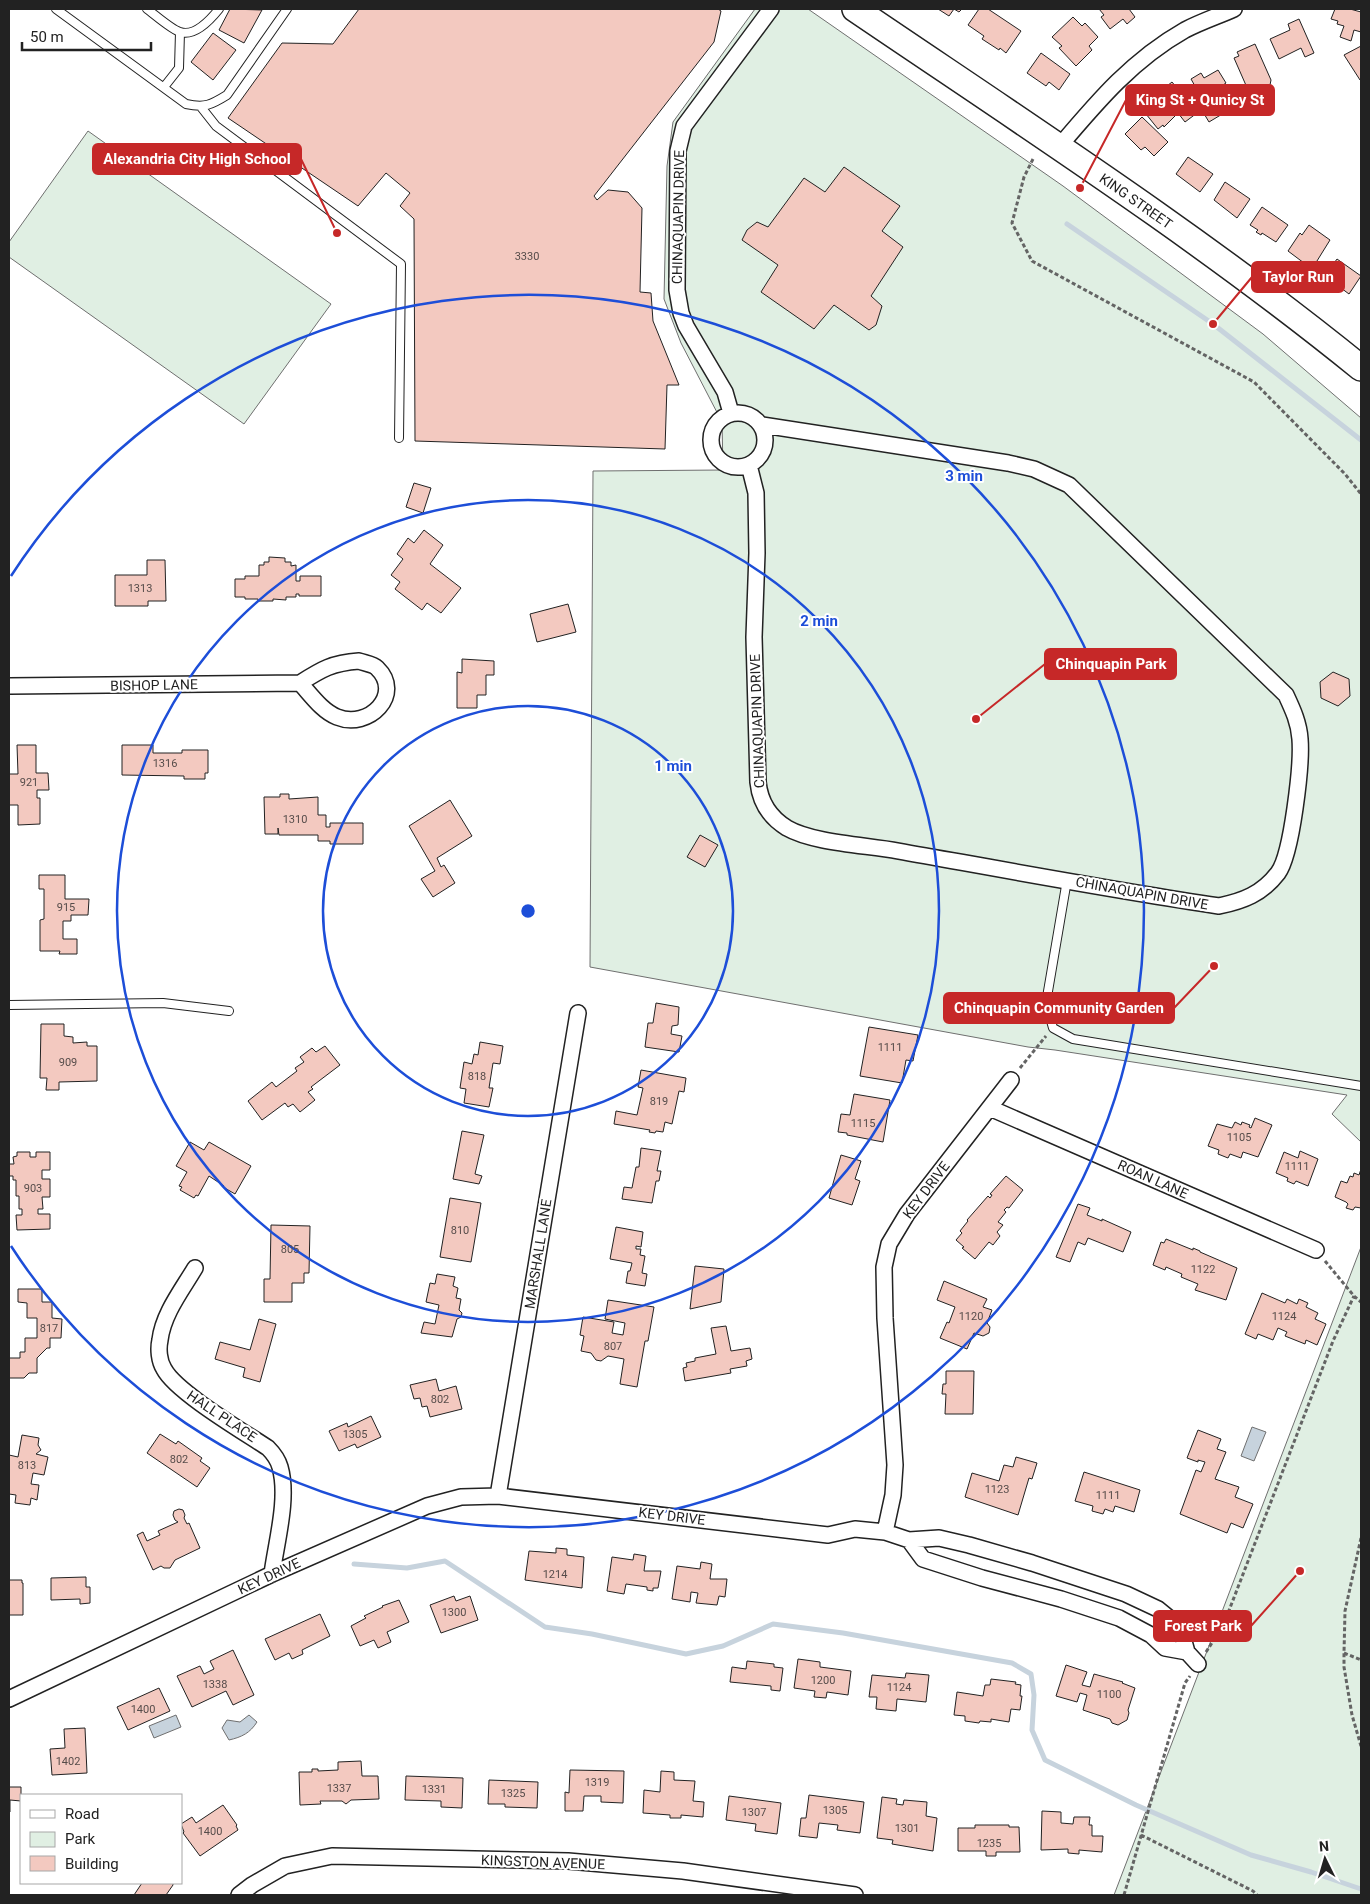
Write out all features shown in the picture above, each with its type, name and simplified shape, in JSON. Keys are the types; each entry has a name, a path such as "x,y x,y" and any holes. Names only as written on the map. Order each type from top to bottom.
{"main road":[{"name":"KING STREET","path":"855,9 1211,253 1303,320 1361,368"}],"street":[{"name":"CHINAQUAPIN DRIVE","path":"749,465 756,493 757,553 754,637 756,766 759,794 767,811 787,828 808,837 883,848 1219,906 1244,900 1260,890 1278,873 1287,854 1294,817 1301,740 1297,717 1286,695 1069,486 1034,469 1008,463 762,425 756,418 748,414 731,413 725,392 686,326 681,313 677,281 678,151 684,126 771,9"},
{"path":"1058,148 1109,88 1128,70 1185,30 1224,11"},
{"path":"731,413 722,417 716,424 710,440 712,449 723,463 740,467 756,461 764,449 766,441 762,425"},
{"path":"359,661 376,667 385,682 386,694 377,711 361,719 351,720 338,718 328,713 300,683 318,671 339,662 359,661"},
{"name":"BISHOP LANE","path":"9,686 300,683"},
{"name":"MARSHALL LANE","path":"498,1496 578,1013"},
{"name":"KEY DRIVE","path":"9,1699 272,1574 427,1506 461,1497 498,1496 828,1535 855,1529 885,1532 893,1494 895,1465 886,1333 884,1267 889,1244 907,1214 1010,1080"},
{"name":"ROAN LANE","path":"990,1108 1316,1250"},
{"name":"HALL PLACE","path":"195,1268 166,1316 160,1339 159,1357 164,1370 186,1392 268,1448 275,1456 280,1467 283,1502 272,1574"},
{"path":"885,1532 909,1540 939,1538 969,1544 1032,1562 1126,1594 1158,1609 1180,1627 1187,1652 1198,1664"},
{"path":"909,1540 923,1558 982,1578 1061,1599 1119,1618 1151,1635 1164,1648 1187,1652"},
{"name":"KINGSTON AVENUE","path":"239,1895 252,1885 285,1866 332,1856 568,1861 683,1871 854,1895"}],"lane":[{"path":"56,9 186,104 201,107 214,103 227,95 287,9"},
{"path":"147,9 180,32 189,32 207,24 219,9"},
{"path":"164,87 179,68 180,32"},
{"path":"201,107 216,126 401,264 399,438"},
{"path":"1067,880 1046,1003 1052,1028 1072,1039 1361,1086"},
{"path":"9,1005 163,1004 229,1011"}],"path":[{"path":"1033,159 1024,177 1012,223 1032,261 1254,382 1346,474 1361,494"},
{"path":"1010,1080 1052,1028"},
{"path":"1316,1250 1361,1302"},
{"path":"1124,1895 1186,1683 1223,1626 1333,1341 1354,1296"},
{"path":"1361,1538 1345,1611 1344,1653 1344,1666 1352,1715 1361,1746"},
{"path":"1344,1653 1361,1660"},
{"path":"1141,1834 1253,1891 1257,1895"}],"green space":[{"path":"755,9 808,9 1063,186 1263,334 1361,418 1361,1142 1332,1114 1347,1095 1028,1047 590,967 593,471 723,470 722,422 681,343 664,299 667,166 673,122"},
{"path":"88,131 331,304 244,424 9,257 9,242"},
{"path":"1361,1247 1361,1895 1114,1895"}],"shaded area":[{"path":"1252,1427 1266,1432 1254,1461 1241,1456"},
{"path":"176,1715 181,1727 154,1738 149,1726"},
{"path":"249,1715 257,1722 252,1729 229,1740 222,1728 227,1720 240,1722"}],"building":[{"path":"230,9 262,10 244,43 219,30"},
{"path":"359,9 718,9 721,11 714,42 594,196 597,200 608,190 628,192 642,208 640,292 651,293 653,321 679,385 667,385 665,449 415,441 414,219 400,206 410,193 386,173 358,206 228,118 282,43 333,44"},
{"path":"938,9 954,9 949,16"},
{"path":"979,9 988,9 1021,31 1006,53 982,39 984,36 968,25"},
{"path":"1099,9 1129,9 1135,17 1127,24 1123,19 1110,29 1101,17 1104,15"},
{"path":"1335,9 1350,9 1361,12 1361,32 1354,30 1351,41 1340,37 1344,26 1337,24 1338,21 1331,19"},
{"path":"1073,17 1082,26 1085,23 1098,37 1089,46 1092,50 1076,66 1059,48 1062,46 1052,37"},
{"path":"1299,19 1314,53 1305,57 1301,48 1279,59 1270,39 1290,30 1288,24"},
{"path":"213,33 236,50 213,80 191,62"},
{"path":"1255,44 1271,80 1270,85 1265,88 1267,93 1252,99 1234,58 1239,56 1237,52"},
{"path":"1361,46 1361,79 1360,80 1344,55"},
{"path":"1041,53 1070,74 1059,90 1049,82 1046,86 1027,73"},
{"path":"1218,70 1226,83 1223,85 1230,96 1223,100 1229,110 1209,122 1203,112 1208,109 1191,79 1201,73 1204,78"},
{"path":"1172,82 1197,113 1185,122 1178,113 1164,127 1163,125 1158,129 1146,114 1166,95 1162,90"},
{"path":"1142,117 1168,142 1154,156 1145,147 1141,150 1125,134"},
{"path":"1188,157 1213,174 1200,192 1176,174"},
{"path":"844,167 900,206 882,231 903,247 871,296 882,306 876,325 869,330 834,305 814,329 761,292 778,265 742,240 747,230 757,222 768,227 804,178 825,192"},
{"path":"1225,182 1250,199 1237,218 1214,200"},
{"path":"1262,207 1288,225 1276,242 1262,233 1261,235 1256,232 1258,230 1250,225"},
{"path":"1309,225 1330,240 1312,269 1288,251 1300,233 1302,235"},
{"path":"1337,259 1361,276 1349,294 1325,276"},
{"path":"414,483 431,488 423,513 406,507"},
{"path":"424,530 443,545 430,564 461,588 441,613 427,603 422,610 395,589 400,582 391,575 403,559 397,554 408,538 414,543"},
{"path":"269,557 285,558 285,562 291,562 291,566 296,565 296,581 300,581 300,576 321,576 321,596 299,596 299,594 296,594 296,597 286,597 286,600 273,599 273,601 258,601 258,599 235,597 235,579 245,579 245,576 259,576 259,565 269,562"},
{"path":"147,560 165,560 166,601 148,601 148,606 115,606 115,575 147,575"},
{"path":"568,604 576,632 537,642 530,614"},
{"path":"462,659 494,661 494,675 486,675 486,695 477,695 477,708 457,708 457,672 462,673"},
{"path":"1333,672 1349,679 1350,696 1338,706 1321,698 1320,682"},
{"path":"17,745 36,745 36,773 48,773 49,790 37,790 37,798 40,798 40,824 18,825 18,805 9,805 9,774 18,774"},
{"path":"122,745 153,745 153,753 182,753 182,750 208,750 208,773 205,773 205,779 184,779 184,776 122,775"},
{"path":"280,794 289,794 289,799 318,797 318,815 326,815 326,827 330,827 330,823 363,823 363,844 330,844 330,841 318,841 318,835 279,835 278,828 278,834 265,834 264,797 280,797"},
{"path":"450,800 472,836 437,858 441,867 444,865 455,883 433,897 421,879 435,871 409,826"},
{"path":"700,835 718,845 705,867 687,857"},
{"path":"39,875 65,875 65,899 89,899 88,915 71,915 71,921 63,921 63,939 77,939 77,954 59,954 60,951 40,951 40,920 44,919 44,889 39,889"},
{"path":"656,1003 679,1007 678,1025 672,1026 671,1034 682,1036 679,1052 645,1047 648,1023 653,1023"},
{"path":"41,1024 64,1024 64,1036 73,1037 73,1043 87,1042 87,1046 97,1046 97,1081 59,1082 59,1090 46,1090 47,1078 40,1078"},
{"path":"869,1027 918,1035 913,1061 906,1060 902,1083 860,1076"},
{"path":"480,1042 503,1046 500,1064 493,1063 489,1088 493,1088 489,1107 464,1103 466,1089 460,1088 464,1062 472,1064 474,1054 478,1055"},
{"path":"325,1046 340,1065 311,1087 313,1089 308,1092 315,1100 300,1112 293,1104 288,1107 285,1103 262,1120 248,1101 272,1082 276,1087 297,1071 295,1068 304,1062 300,1057 312,1048 316,1052"},
{"path":"641,1070 686,1078 684,1092 679,1091 672,1124 665,1122 663,1132 656,1131 655,1133 649,1132 650,1130 614,1124 616,1111 637,1115 643,1088 638,1087"},
{"path":"854,1094 890,1100 883,1142 838,1132 841,1114 850,1115"},
{"path":"1255,1118 1272,1125 1258,1157 1243,1152 1241,1158 1230,1154 1228,1158 1218,1154 1219,1150 1208,1146 1217,1124 1232,1128 1235,1122 1241,1125 1242,1122 1250,1125 1249,1127 1251,1128"},
{"path":"462,1131 484,1135 475,1174 482,1176 479,1184 453,1179"},
{"path":"190,1142 204,1150 209,1142 251,1166 235,1194 209,1176 198,1196 196,1195 194,1198 180,1190 182,1187 179,1186 187,1172 176,1166"},
{"path":"641,1148 661,1151 657,1171 661,1171 659,1181 656,1181 652,1203 622,1199 624,1187 632,1188 636,1167 639,1167"},
{"path":"1300,1151 1318,1159 1308,1186 1296,1181 1294,1184 1287,1181 1288,1178 1276,1173 1284,1152 1298,1158"},
{"path":"17,1152 30,1152 30,1157 36,1157 36,1152 50,1152 50,1170 42,1170 42,1179 50,1179 50,1197 42,1197 43,1209 38,1209 38,1214 50,1214 50,1229 17,1230 16,1215 22,1215 22,1209 19,1209 19,1196 16,1196 16,1180 13,1180 13,1176 9,1176 9,1164 14,1164 13,1157 17,1156"},
{"path":"841,1155 861,1161 855,1179 860,1181 852,1205 829,1198"},
{"path":"1361,1169 1361,1208 1355,1207 1353,1210 1346,1208 1348,1204 1346,1202 1335,1197 1341,1181 1347,1183 1350,1176 1353,1177 1354,1173 1359,1175"},
{"path":"1006,1176 1023,1190 1009,1208 1007,1207 1004,1210 1006,1212 998,1222 1003,1225 997,1232 1000,1236 993,1245 989,1242 975,1259 956,1240 962,1233 960,1231 967,1220 988,1196 990,1198 992,1195 990,1194"},
{"path":"450,1198 481,1203 471,1262 440,1257"},
{"path":"1078,1204 1090,1208 1087,1215 1102,1221 1102,1219 1131,1232 1123,1252 1088,1238 1085,1245 1078,1242 1070,1262 1056,1257"},
{"path":"271,1225 310,1226 309,1273 304,1273 304,1283 292,1283 292,1302 264,1302 264,1279 270,1279"},
{"path":"616,1227 643,1232 641,1247 636,1246 636,1249 641,1249 640,1255 645,1256 642,1273 647,1274 645,1286 626,1283 628,1271 630,1271 632,1263 610,1259"},
{"path":"1166,1239 1193,1250 1193,1248 1237,1268 1226,1300 1195,1290 1198,1284 1181,1277 1182,1274 1166,1267 1165,1270 1153,1265 1161,1242 1164,1243"},
{"path":"695,1266 724,1269 721,1302 690,1309"},
{"path":"437,1274 455,1277 453,1286 458,1288 456,1298 461,1299 459,1310 462,1313 461,1317 457,1319 452,1337 421,1333 424,1322 435,1324 439,1305 426,1302 430,1283 435,1284"},
{"path":"944,1281 987,1299 983,1307 992,1310 987,1323 990,1327 989,1333 983,1336 974,1333 967,1349 940,1338 947,1322 949,1323 955,1307 937,1300"},
{"path":"18,1289 42,1289 42,1302 52,1302 52,1318 62,1319 61,1338 50,1338 50,1348 47,1348 37,1358 37,1373 29,1373 24,1378 9,1378 9,1358 20,1358 20,1352 25,1352 25,1338 37,1338 37,1318 27,1318 27,1303 18,1302"},
{"path":"1262,1293 1285,1303 1287,1299 1297,1304 1299,1299 1308,1303 1306,1307 1318,1313 1315,1319 1326,1324 1317,1345 1306,1340 1305,1344 1285,1336 1287,1332 1278,1328 1273,1340 1258,1334 1256,1339 1245,1334"},
{"path":"608,1300 654,1307 648,1341 645,1341 637,1387 620,1384 624,1359 608,1356 601,1361 596,1360 591,1353 581,1351 584,1336 580,1335 583,1317 614,1322 612,1333 623,1335 625,1323 605,1319"},
{"path":"259,1319 276,1324 260,1382 243,1377 245,1368 215,1359 220,1342 250,1350"},
{"path":"726,1326 731,1351 750,1348 752,1359 746,1361 747,1366 730,1369 731,1373 685,1381 683,1368 687,1367 686,1363 695,1361 695,1358 716,1354 711,1328"},
{"path":"946,1371 974,1371 973,1414 945,1414 946,1394 942,1394 943,1384 946,1384"},
{"path":"436,1379 439,1391 456,1386 462,1409 430,1417 427,1406 422,1407 420,1398 414,1399 410,1385"},
{"path":"371,1416 381,1437 357,1448 355,1444 339,1451 329,1431 347,1423 348,1427"},
{"path":"1198,1430 1221,1439 1217,1449 1226,1452 1215,1479 1239,1487 1235,1497 1253,1504 1243,1528 1231,1523 1227,1533 1180,1514 1196,1470 1201,1472 1205,1462 1198,1460 1198,1462 1187,1458"},
{"path":"160,1434 176,1444 178,1441 202,1458 200,1461 210,1468 197,1487 147,1453"},
{"path":"22,1435 39,1438 38,1445 41,1450 36,1454 48,1457 44,1475 33,1473 31,1484 39,1485 37,1500 31,1498 30,1505 15,1503 16,1495 9,1494 9,1455 18,1457"},
{"path":"1016,1457 1037,1463 1032,1479 1029,1478 1018,1515 965,1497 972,1473 999,1481 1004,1465 1013,1467"},
{"path":"1084,1472 1140,1490 1134,1512 1115,1506 1113,1512 1105,1509 1103,1514 1092,1511 1093,1506 1075,1501"},
{"path":"183,1510 184,1518 187,1524 189,1523 200,1548 175,1560 170,1568 161,1566 153,1570 137,1535 143,1532 147,1541 160,1535 158,1531 178,1522 173,1515 174,1511"},
{"path":"556,1548 567,1549 567,1555 584,1557 582,1588 525,1580 529,1551 556,1553"},
{"path":"634,1554 646,1556 644,1571 661,1571 658,1588 653,1588 653,1591 647,1590 647,1587 626,1584 624,1594 607,1591 612,1557 633,1560"},
{"path":"701,1562 712,1564 710,1579 727,1579 725,1597 719,1596 717,1605 696,1603 698,1593 691,1592 690,1602 672,1599 677,1566 700,1569"},
{"path":"86,1577 86,1587 90,1587 90,1603 80,1604 80,1599 51,1600 51,1578"},
{"path":"9,1580 22,1580 23,1615 9,1615"},
{"path":"454,1596 456,1601 470,1596 478,1620 441,1633 430,1605"},
{"path":"399,1600 409,1622 387,1632 391,1642 378,1648 374,1640 360,1646 351,1626 382,1606"},
{"path":"320,1614 330,1636 302,1650 303,1654 292,1659 289,1653 275,1660 265,1639"},
{"path":"233,1650 254,1695 233,1705 226,1691 192,1707 177,1676 200,1666 204,1674 214,1669 210,1661"},
{"path":"798,1659 820,1662 820,1667 851,1671 848,1695 827,1692 826,1698 814,1697 815,1691 794,1688"},
{"path":"747,1661 774,1664 774,1667 783,1668 780,1691 771,1690 771,1686 730,1682 732,1667 746,1669"},
{"path":"1066,1665 1087,1672 1082,1685 1090,1687 1094,1674 1123,1682 1135,1688 1127,1720 1118,1725 1112,1723 1110,1719 1083,1710 1087,1695 1080,1693 1077,1702 1056,1696"},
{"path":"906,1673 929,1675 926,1702 897,1699 896,1711 876,1709 877,1697 869,1697 872,1675 905,1678"},
{"path":"991,1679 1016,1682 1015,1684 1021,1685 1020,1710 1011,1709 1009,1722 991,1719 991,1722 980,1721 979,1723 965,1721 965,1716 954,1715 957,1692 983,1696 985,1685 990,1685"},
{"path":"159,1688 170,1711 128,1730 117,1707"},
{"path":"85,1728 87,1773 52,1775 50,1749 65,1748 64,1729"},
{"path":"361,1761 362,1776 378,1776 379,1799 351,1800 346,1804 342,1801 320,1801 321,1804 300,1805 299,1772 312,1772 312,1769 318,1769 318,1771 338,1770 338,1762"},
{"path":"570,1770 624,1771 623,1803 601,1802 601,1796 584,1796 583,1811 565,1811 565,1792 569,1793"},
{"path":"661,1771 674,1772 674,1780 695,1781 693,1801 704,1802 703,1817 681,1815 681,1818 670,1818 670,1815 643,1813 644,1790 660,1792"},
{"path":"406,1776 463,1778 462,1808 441,1807 441,1801 405,1800"},
{"path":"489,1780 538,1782 537,1808 505,1807 505,1804 488,1804"},
{"path":"9,1787 21,1787 20,1801 10,1800 9,1812"},
{"path":"809,1795 864,1802 860,1833 837,1830 838,1825 819,1823 817,1838 799,1836 801,1818 806,1818"},
{"path":"729,1796 781,1803 777,1834 755,1831 756,1824 726,1820"},
{"path":"882,1797 897,1799 896,1804 903,1805 904,1800 927,1802 926,1816 937,1818 933,1851 892,1844 893,1840 877,1838"},
{"path":"223,1805 237,1825 238,1830 200,1856 183,1833 182,1827 182,1823 192,1817 196,1823"},
{"path":"1042,1811 1061,1812 1061,1823 1073,1824 1074,1817 1090,1817 1089,1825 1092,1825 1092,1836 1103,1836 1102,1852 1079,1850 1079,1854 1068,1853 1068,1849 1041,1850"},
{"path":"975,1825 1009,1825 1009,1827 1019,1827 1020,1852 996,1852 996,1856 986,1856 986,1851 958,1851 958,1828 975,1828"},
{"path":"141,1884 173,1884 166,1895 134,1895"}],"waterway":[{"path":"1067,224 1213,324 1361,440"},
{"path":"354,1564 407,1568 445,1561 545,1627 592,1634 686,1654 723,1646 773,1624 843,1633 1012,1663 1031,1674 1034,1695 1032,1730 1045,1760 1136,1805 1251,1855 1361,1889"}],"place":[{"name":"King St + Qunicy St","path":"1080,188"},
{"name":"Alexandria City High School","path":"337,233"},
{"name":"Taylor Run","path":"1213,324"},
{"name":"Chinquapin Park","path":"976,719"},
{"name":"Chinquapin Community Garden","path":"1214,966"},
{"name":"Forest Park","path":"1300,1571"}]}
